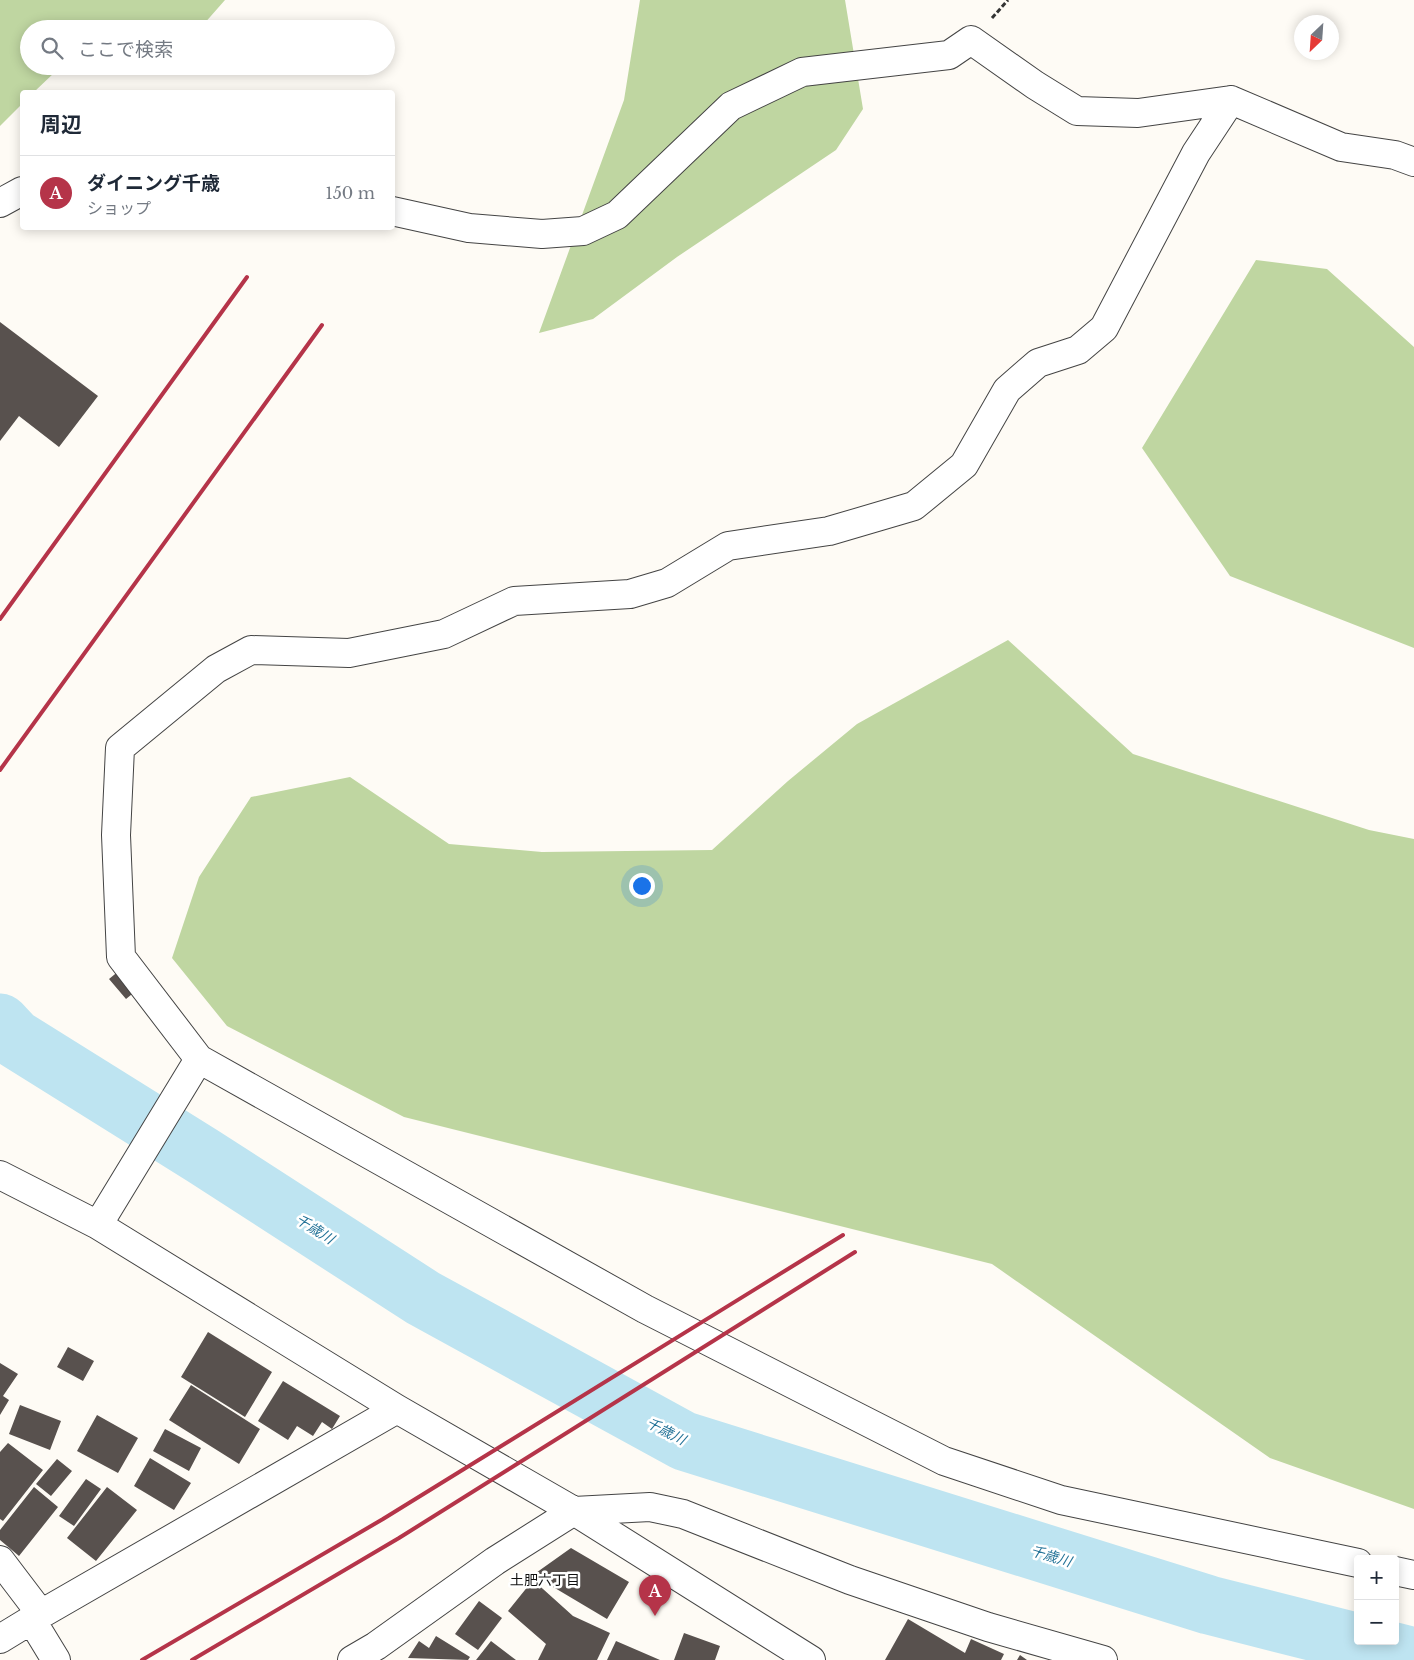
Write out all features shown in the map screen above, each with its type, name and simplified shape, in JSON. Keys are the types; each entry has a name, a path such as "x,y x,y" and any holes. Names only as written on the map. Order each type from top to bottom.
{"street":[{"path":"395,211 469,228 542,234 583,231 617,215 730,106 802,72 950,55 971,40 1035,85 1077,111 1138,113 1231,100 1341,147 1395,155 1414,162"},
{"path":"1231,100 1187,168 1104,328 1078,350 1038,363 1007,390 964,465 914,506 829,531 728,546 666,583 630,594 514,601 444,634 349,653 251,650 216,669 120,748 116,835 121,957 194,1066 645,1309 944,1461 1061,1500 1354,1562"},
{"path":"0,203 20,193"},
{"path":"102,1217 194,1066"},
{"path":"0,1175 102,1217 397,1409 574,1511 811,1660"},
{"path":"17,1625 397,1409"},
{"path":"352,1660 384,1653 496,1561 574,1511 650,1507 684,1514 850,1580 988,1627 1103,1660"},
{"path":"0,1560 17,1625 56,1660"},
{"path":"1399,1572 1414,1575"}],"green space":[{"path":"0,0 225,0 207,20 20,20 20,75 52,75 36,90 20,90 20,106 0,126"},
{"path":"640,0 845,0 863,109 836,150 677,257 593,319 539,333 624,100"},
{"path":"1256,260 1327,269 1414,347 1414,648 1230,576 1142,448"},
{"path":"1008,640 1133,754 1369,830 1414,839 1414,1509 1270,1458 992,1264 404,1117 227,1026 172,958 199,877 251,797 350,777 449,844 542,852 712,850 788,781 857,724"}],"building":[{"path":"0,322 98,396 59,447 19,416 0,441"},
{"path":"120,970 137,990 126,999 109,979"},
{"path":"208,1332 272,1372 245,1417 181,1377"},
{"path":"68,1347 94,1361 83,1381 57,1367"},
{"path":"0,1363 18,1374 3,1396 9,1400 0,1415"},
{"path":"283,1381 340,1416 332,1429 322,1422 313,1436 297,1426 288,1440 258,1421"},
{"path":"191,1385 260,1429 239,1464 169,1420"},
{"path":"20,1405 61,1421 50,1450 9,1434"},
{"path":"97,1415 138,1438 118,1473 77,1451"},
{"path":"165,1429 201,1448 189,1471 153,1451"},
{"path":"8,1443 43,1470 3,1521 0,1519 0,1452"},
{"path":"150,1458 191,1483 174,1510 134,1486"},
{"path":"57,1459 72,1471 51,1496 36,1484"},
{"path":"86,1479 101,1489 74,1526 59,1516"},
{"path":"34,1487 58,1507 19,1556 0,1540 0,1530"},
{"path":"107,1487 137,1510 96,1561 67,1538"},
{"path":"571,1548 629,1582 607,1619 533,1575"},
{"path":"533,1580 573,1616 610,1633 597,1660 538,1660 546,1644 508,1611"},
{"path":"479,1601 502,1618 478,1650 455,1634"},
{"path":"908,1619 965,1653 971,1639 1004,1654 1001,1660 885,1660"},
{"path":"684,1633 720,1646 715,1660 674,1660"},
{"path":"436,1636 470,1657 468,1660 408,1658 419,1641 429,1648"},
{"path":"491,1641 516,1660 476,1660"},
{"path":"616,1641 660,1660 607,1660"},
{"path":"1020,1655 1027,1660 1017,1660"}],"waterway":[{"name":"千歳川","path":"0,1023 14,1038 203,1156 423,1298 684,1441 1209,1605 1414,1657"}],"railway":[{"path":"0,619 247,277"},
{"path":"0,770 322,325"},
{"path":"142,1660 383,1519 843,1235"},
{"path":"192,1660 399,1538 855,1252"}],"place":[{"name":"ダイニング千歳","path":"655,1616"}],"district":[{"name":"土肥六丁目","path":"545,1580"}]}
